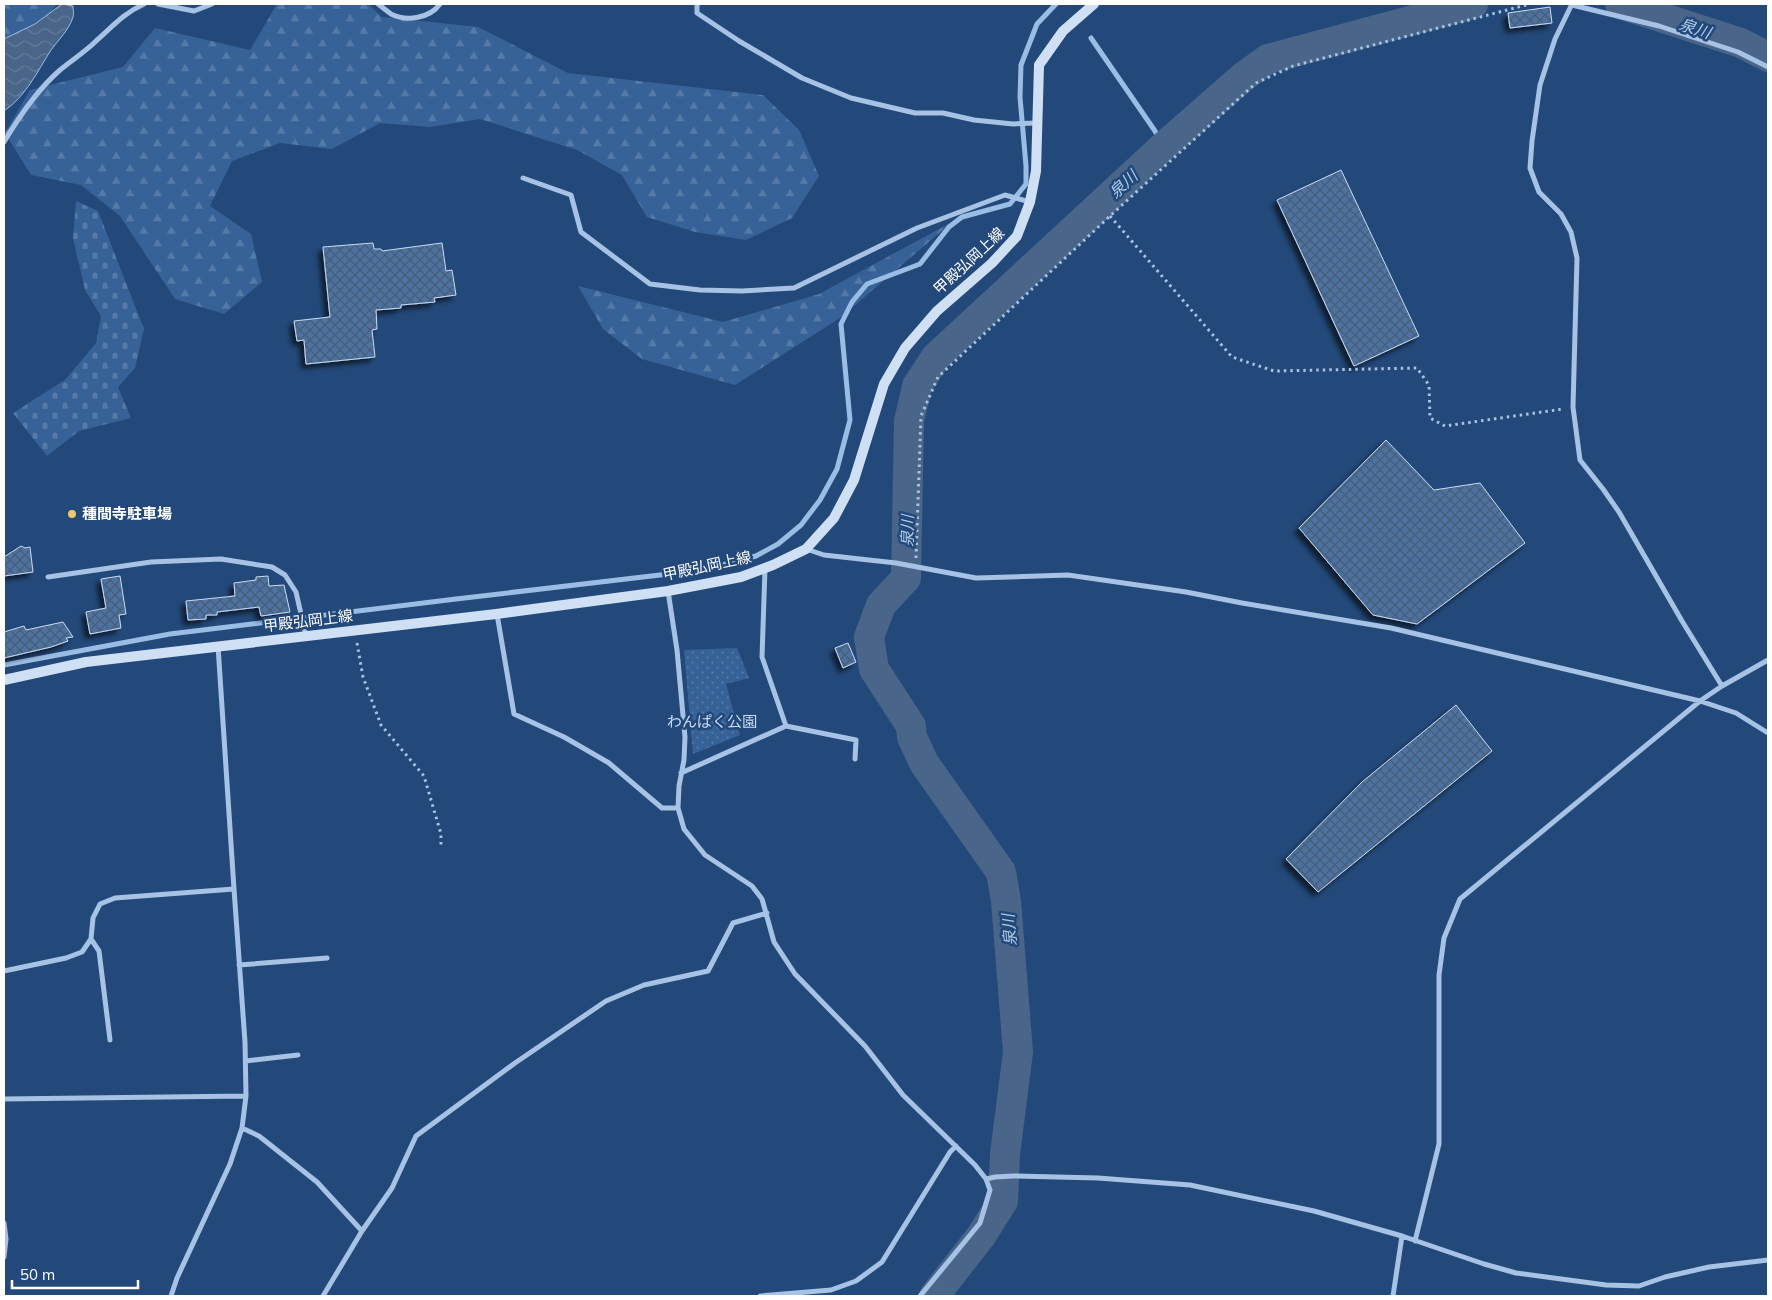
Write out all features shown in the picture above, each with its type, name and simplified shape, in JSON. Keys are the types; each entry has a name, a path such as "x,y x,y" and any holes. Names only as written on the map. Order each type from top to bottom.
{"main road":[{"name":"甲殿弘岡上線","path":"4,680 86,662 305,634 496,614 668,591 741,578 765,569 806,549 834,518 854,480 884,384 905,348 937,311 992,263 1017,236 1030,202 1036,171 1039,65 1063,31 1094,4"}],"street":[{"path":"4,142 21,114 39,91 60,70 95,43 128,11 144,4"},
{"path":"158,4 194,11 212,4"},
{"path":"378,4 393,15 409,18 424,17 440,4"},
{"path":"697,4 697,14 739,41 802,78 851,98 915,113 943,113 974,120 1036,124"},
{"path":"1722,686 1619,512 1603,488 1580,460 1573,407 1577,258 1571,232 1560,214 1539,192 1530,168 1532,141 1540,85 1555,39 1572,4 1659,26 1738,52 1768,67"},
{"path":"523,178 571,195 581,232 650,284 700,290 742,292 794,288 917,228 1005,195 1030,202"},
{"path":"806,549 824,555 916,566 976,578 1068,575 1186,592 1391,628 1700,701 1736,713 1768,733"},
{"path":"48,577 151,562 221,559 272,568 285,575 296,592 305,634"},
{"path":"765,569 762,657 786,726"},
{"path":"668,591 685,737 678,786 678,808 684,829 705,855 752,886 762,898 774,942 795,974 865,1046 903,1095 956,1146 986,1179 990,1190 980,1223 920,1296"},
{"path":"496,614 514,714 564,737 609,763 662,808 678,808"},
{"path":"171,1296 177,1278 230,1164 242,1128 246,1096 246,1061 218,646"},
{"path":"1415,1241 1439,1144 1439,975 1444,938 1460,899 1700,701 1768,660"},
{"path":"681,773 786,726 856,740 855,759"},
{"path":"4,971 66,958 82,952 91,939 93,918 100,904 115,898 234,889"},
{"path":"323,1296 362,1231 392,1188 416,1136 515,1063 606,1001 644,985 708,971 733,923 767,913"},
{"path":"91,939 99,951 110,1040"},
{"path":"239,965 327,958"},
{"path":"246,1061 298,1056"},
{"path":"4,1099 246,1096"},
{"path":"242,1128 259,1136 317,1182 362,1231"},
{"path":"760,1296 831,1290 856,1281 882,1262 950,1152 956,1146"},
{"path":"986,1179 995,1176 1098,1178 1190,1185 1314,1211 1402,1236 1516,1273 1606,1285 1639,1286 1665,1277 1709,1267 1768,1260"},
{"path":"4,1223 6,1239 4,1258"},
{"path":"1394,1296 1402,1236"}],"path":[{"path":"916,566 921,416 938,377 1110,216 1256,83 1294,66 1530,4"},
{"path":"1110,216 1232,357 1274,371 1417,368 1429,385 1430,418 1446,426 1573,407"},
{"path":"354,630 363,677 381,725 424,776 441,834 442,845"}],"green space":[{"path":"4,4 57,4 45,19 4,53"},
{"path":"277,4 368,4 382,17 478,27 568,73 763,95 799,130 819,176 792,218 746,240 695,232 647,217 622,175 577,150 480,119 430,127 380,123 332,149 280,143 232,161 210,206 251,234 262,282 224,314 175,299 120,216 81,185 31,175 5,133 30,90 123,67 155,28 250,50"},
{"path":"76,201 98,211 144,329 135,368 118,387 131,418 79,431 47,456 13,413 65,380 96,343 101,316 85,290 73,238"},
{"path":"952,222 840,318 735,385 642,359 603,329 578,286 723,322 819,294"},
{"name":"わんぱく公園","path":"737,648 749,678 726,684 740,735 693,754 684,650"}],"water":[{"path":"62,4 73,6 73,16 69,26 25,91 4,111 4,39 35,24"}],"building":[{"path":"1550,7 1552,23 1510,28 1508,13"},
{"path":"1341,170 1419,336 1354,366 1277,200"},
{"path":"373,243 374,249 381,249 382,251 442,243 446,271 452,270 456,295 434,298 435,302 401,305 401,308 376,310 377,329 372,330 375,357 306,364 304,340 297,341 294,321 330,317 323,247"},
{"path":"1386,440 1434,490 1480,483 1525,543 1417,624 1373,615 1299,528"},
{"path":"21,546 25,548 30,547 33,572 4,576 4,557"},
{"path":"120,576 126,614 119,615 121,628 90,634 86,612 106,608 101,579"},
{"path":"268,576 269,586 284,585 290,612 261,616 259,607 217,612 217,615 206,615 206,619 188,620 186,601 235,596 234,583"},
{"path":"63,622 73,637 66,638 68,641 4,658 4,632 24,626 26,630"},
{"path":"848,643 856,662 843,668 835,648"},
{"path":"1456,705 1492,751 1318,892 1286,859 1362,782"}],"waterway":[{"path":"4,665 170,634 677,573 719,566 756,556 778,544 801,525 820,500 837,469 850,420 841,324 852,302 867,284 920,264 949,227 962,217 1010,204 1026,184 1020,97 1021,65 1037,24 1056,4"},
{"name":"泉川","path":"934,1296 981,1236 1003,1201 1005,1154 1018,1052 1006,901 1001,872 924,763 912,737 911,726 874,669 869,637 881,605 906,578 909,421 917,386 936,357 1163,147 1243,77 1268,59 1473,4"},
{"name":"泉川","path":"1620,4 1741,43 1768,57"},
{"path":"1091,38 1155,131 1163,147"}],"place":[{"name":"種間寺駐車場","path":"72,514"}]}
